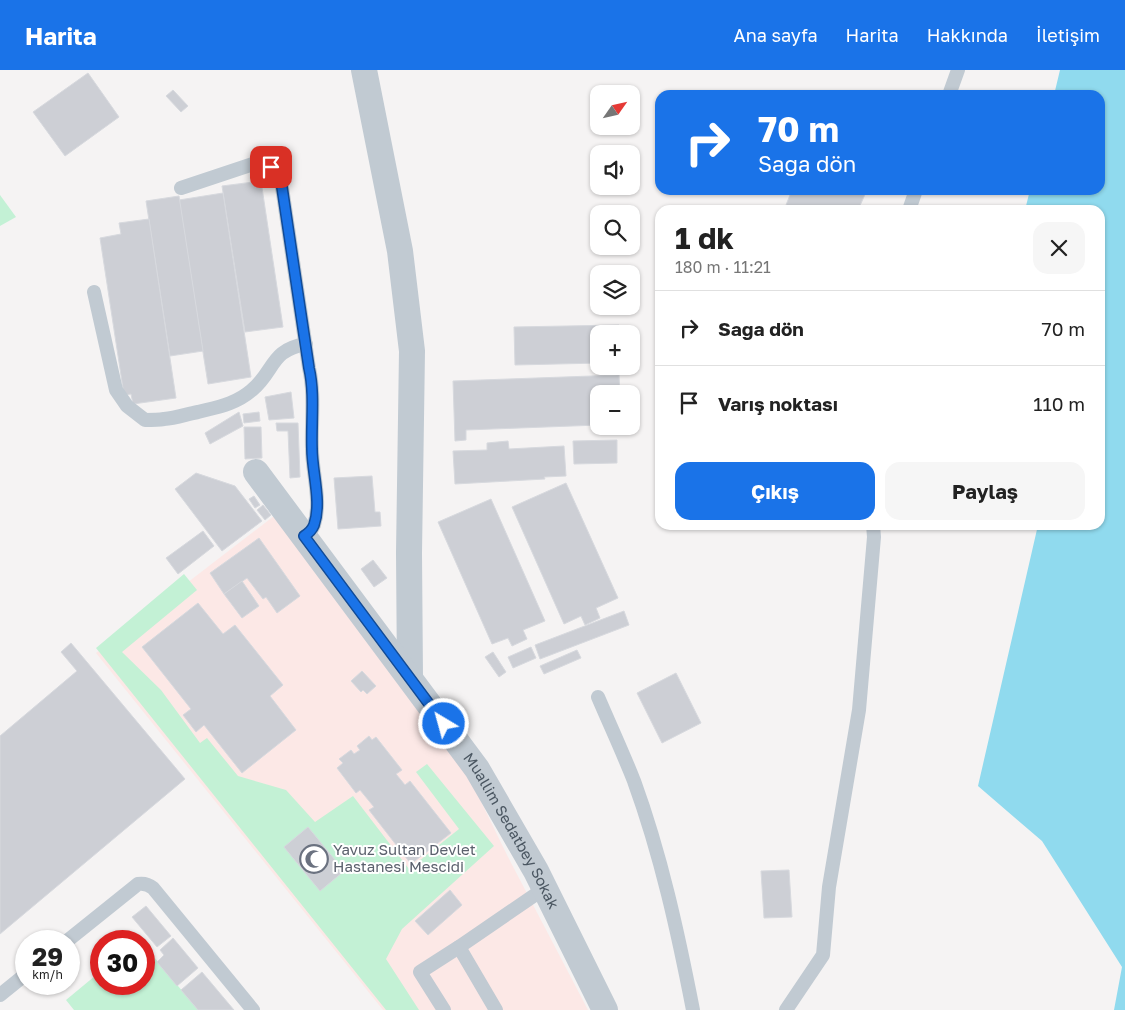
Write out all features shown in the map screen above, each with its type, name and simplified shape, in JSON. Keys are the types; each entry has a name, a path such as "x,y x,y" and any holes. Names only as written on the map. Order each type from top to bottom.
{"street":[{"path":"364,70 400,251 412,351 409,553 410,678"},
{"name":"Muallim Sedatbey Sokak","path":"256,472 477,769 536,870 605,1010"}],"lane":[{"path":"951,90 958,70"},
{"path":"181,188 256,163 271,167 280,174 312,380 312,451 317,504 314,525 311,531 304,536"},
{"path":"94,292 116,390 127,406 145,420 165,419 228,405 241,399 263,380 273,363 284,351 294,346 306,344"},
{"path":"786,1010 823,955 829,887 859,710 873,530"},
{"path":"598,697 634,781 659,860 694,1010"},
{"path":"80,931 138,884 148,884 253,1010"},
{"path":"444,1010 420,972 545,888"},
{"path":"459,947 496,1010"},
{"path":"0,995 15,983"}],"shaded area":[{"path":"274,516 469,777 507,855 588,1010 383,1010 96,653"}],"green space":[{"path":"0,195 16,217 0,226"},
{"path":"184,574 197,590 122,652 161,690 200,743 207,738 238,776 286,790 315,822 353,796 409,869 459,829 416,772 427,764 494,846 402,929 386,959 419,1010 386,1010 96,648"},
{"path":"155,958 198,1010 74,1010 66,1000 72,995 80,995 80,988 90,980 90,995 155,995"}],"water":[{"path":"1060,70 1125,70 1125,1010 1114,1010 1122,967 1042,841 978,786 1037,530 1105,530 1105,205 1026,205 1029,195 1105,195 1105,90 1055,90"}],"building":[{"path":"88,73 119,117 65,156 33,112"},
{"path":"173,90 188,106 181,112 166,96"},
{"path":"261,181 283,327 245,332 222,186"},
{"path":"223,193 251,377 208,384 179,200"},
{"path":"790,195 865,195 860,205 786,205"},
{"path":"179,196 203,351 170,356 146,201"},
{"path":"149,219 176,398 133,404 131,394 124,395 100,238 121,234 119,223"},
{"path":"590,326 590,363 515,365 514,327"},
{"path":"619,375 620,385 590,385 590,425 466,430 466,440 455,441 453,381"},
{"path":"291,392 294,418 269,420 265,397"},
{"path":"239,412 243,426 210,444 205,433"},
{"path":"259,412 260,421 244,423 243,414"},
{"path":"276,423 298,423 300,477 290,478 288,431 277,431"},
{"path":"244,427 261,427 262,458 245,459"},
{"path":"617,440 617,463 574,464 573,441"},
{"path":"508,441 509,449 564,446 566,476 455,484 453,451 487,450 487,443"},
{"path":"196,473 235,486 262,521 222,551 175,489"},
{"path":"372,476 375,512 380,512 381,526 338,529 334,478"},
{"path":"566,483 618,598 596,608 600,618 585,625 581,616 564,624 512,507"},
{"path":"254,496 260,505 255,508 249,499"},
{"path":"491,499 545,621 523,630 527,639 512,646 508,638 492,644 438,522"},
{"path":"263,505 271,515 265,520 257,510"},
{"path":"203,531 214,546 178,574 166,558"},
{"path":"259,538 300,596 277,613 266,597 263,599 247,578 224,594 210,573"},
{"path":"373,560 387,578 374,587 361,569"},
{"path":"242,581 259,606 242,618 224,594"},
{"path":"198,603 223,634 235,625 283,685 270,696 296,730 242,773 204,725 196,732 183,715 191,709 142,647"},
{"path":"624,611 629,625 540,659 535,645"},
{"path":"71,643 185,779 0,934 0,736 77,671 61,652"},
{"path":"531,647 536,658 513,668 508,657"},
{"path":"577,650 581,658 544,674 540,666"},
{"path":"493,652 506,672 499,677 485,657"},
{"path":"362,671 376,686 367,694 363,690 361,692 351,681"},
{"path":"676,673 701,723 662,743 637,693"},
{"path":"369,736 372,740 376,737 402,770 396,774 405,785 410,781 451,833 411,864 369,810 374,807 360,790 356,793 337,768 343,763 339,759 351,750 354,754 360,750 357,746"},
{"name":"Yavuz Sultan Devlet Hastanesi Mescidi","path":"308,827 344,871 320,891 284,847"},
{"path":"789,870 792,917 764,918 761,871"},
{"path":"450,890 462,905 428,935 415,921"},
{"path":"146,906 171,936 157,947 155,945 155,930 143,930 132,917"},
{"path":"173,938 198,968 177,986 157,962 164,955 160,950"},
{"path":"202,972 234,1010 198,1010 181,990"}],"place":[{"name":"Yavuz Sultan Devlet Hastanesi Mescidi","path":"314,859"}],"route":[{"path":"271,167 280,174 312,380 312,451 317,504 314,525 311,531 304,536 444,724"}]}
